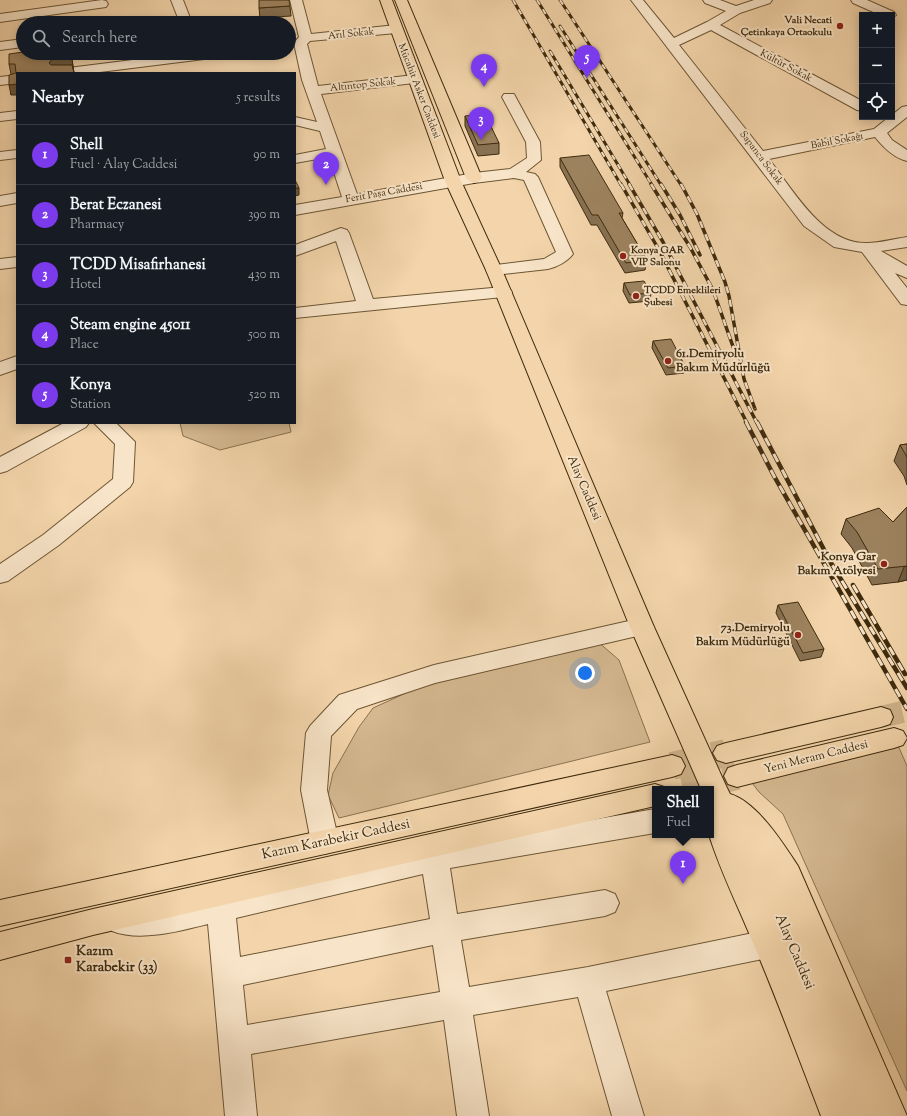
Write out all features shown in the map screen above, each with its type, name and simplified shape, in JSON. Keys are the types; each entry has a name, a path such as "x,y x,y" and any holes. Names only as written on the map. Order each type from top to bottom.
{"main road":[{"name":"Mücahit Asker Caddesi","path":"386,0 453,181"},
{"name":"Mücahit Asker Caddesi","path":"401,0 474,178"},
{"name":"Alay Caddesi","path":"453,181 494,270 706,786"},
{"name":"Yeni Meram Caddesi","path":"726,753 887,727 737,776"},
{"name":"Kazım Karabekir Caddesi","path":"0,913 672,766"},
{"name":"Kazım Karabekir Caddesi","path":"0,946 93,922 652,796"},
{"name":"Alay Caddesi","path":"714,805 729,853 768,944 837,1116"},
{"name":"Alay Caddesi","path":"714,805 743,841 774,905 818,1007 861,1116"},
{"path":"714,805 738,812 759,832 788,874 891,1116"}],"street":[{"path":"177,0 183,16"},
{"path":"296,0 298,42 313,91 351,200"},
{"name":"Sapanca Sokak","path":"637,0 760,156 810,223 840,244 867,248"},
{"path":"709,0 736,10"},
{"path":"672,44 711,25 736,10 766,0"},
{"path":"857,0 896,16"},
{"path":"0,18 102,2 104,16"},
{"name":"Kültür Sokak","path":"711,25 859,105"},
{"name":"Arıl Sokak","path":"298,42 396,28"},
{"path":"0,46 16,44"},
{"path":"113,60 115,70"},
{"path":"78,72 115,70 191,60"},
{"path":"0,81 16,79"},
{"name":"Altıntop Sokak","path":"313,91 414,79"},
{"path":"509,97 533,142 534,160 514,173"},
{"name":"Babil Sokağı","path":"895,115 907,110"},
{"path":"0,117 16,115"},
{"name":"Babil Sokağı","path":"760,156 879,132 885,120"},
{"path":"296,121 326,128"},
{"path":"879,132 887,143 907,157"},
{"path":"296,159 335,152"},
{"path":"0,156 16,154"},
{"path":"494,270 548,264 565,254 530,177 514,173"},
{"name":"Ferit Paşa Caddesi","path":"296,210 453,181 514,173"},
{"path":"0,201 16,198"},
{"path":"296,251 341,233 366,305"},
{"path":"867,248 907,242"},
{"path":"867,248 907,273"},
{"path":"867,248 907,300"},
{"path":"0,264 16,262"},
{"path":"296,313 503,292"},
{"path":"0,369 16,362"},
{"path":"0,466 77,424"},
{"path":"0,575 51,540 123,482 125,442 105,424"},
{"path":"325,842 314,790 319,733 348,702 434,674 642,627"},
{"path":"93,922 166,921 435,859 652,822"},
{"path":"435,859 473,1116"},
{"path":"227,974 445,929 605,903"},
{"path":"221,908 241,1116"},
{"path":"234,1042 588,982 768,944"},
{"path":"588,982 628,1116"}],"shaded area":[{"path":"180,424 289,424 291,432 220,450 183,436"},
{"path":"597,641 619,660 650,742 339,818 328,795 333,773 359,727 373,708 419,687"},
{"path":"893,734 907,766 907,1091 783,814 759,792 749,779"}],"building":[{"path":"259,0 289,0 290,6 259,8"},
{"path":"16,53 16,60 51,60 49,63 51,65 72,65 74,72 16,73 15,64 9,64 9,54"},
{"path":"16,73 16,84 9,85 9,75"},
{"path":"485,114 499,143 478,145 465,116"},
{"path":"589,155 623,213 619,213 647,260 626,263 598,215 592,215 560,158"},
{"path":"644,281 651,293 630,295 624,283"},
{"path":"671,339 685,366 668,368 653,341"},
{"path":"907,444 907,457 900,445"},
{"path":"907,507 907,566 878,569 857,532 846,519 879,508 893,522"},
{"path":"798,602 824,649 803,653 778,605"}],"tunnel":[{"path":"881,717 907,711"},
{"path":"672,766 726,753"},
{"path":"695,786 737,776"}],"railway":[{"path":"513,0 621,185"},
{"path":"537,0 652,185"},
{"path":"560,0 681,185"},
{"path":"560,26 661,185"},
{"path":"550,51 630,185"},
{"path":"621,184 659,250 747,423"},
{"path":"629,184 663,242 757,423"},
{"path":"651,184 690,247 713,290 736,355"},
{"path":"661,184 680,215 700,255"},
{"path":"681,184 697,214 725,282 729,296 744,379 755,409"},
{"path":"746,422 774,476 907,709"},
{"path":"757,422 831,563 907,688"},
{"path":"853,585 905,674"}],"place":[{"name":"Vali Necati Çetinkaya Ortaokulu","path":"840,26"},
{"name":"Konya","path":"587,78"},
{"name":"Steam engine 45011","path":"484,87"},
{"name":"TCDD Misafirhanesi","path":"481,140"},
{"name":"Berat Eczanesi","path":"326,185"},
{"name":"Konya GAR VIP Salonu","path":"623,256"},
{"name":"TCDD Emeklileri Şubesi","path":"636,296"},
{"name":"61.Demiryolu Bakım Müdürlüğü","path":"668,361"},
{"name":"Konya Gar Bakım Atölyesi","path":"884,564"},
{"name":"73.Demiryolu Bakım Müdürlüğü","path":"798,635"},
{"name":"Shell","path":"683,884"},
{"name":"Kazım Karabekir (33)","path":"68,960"}]}
